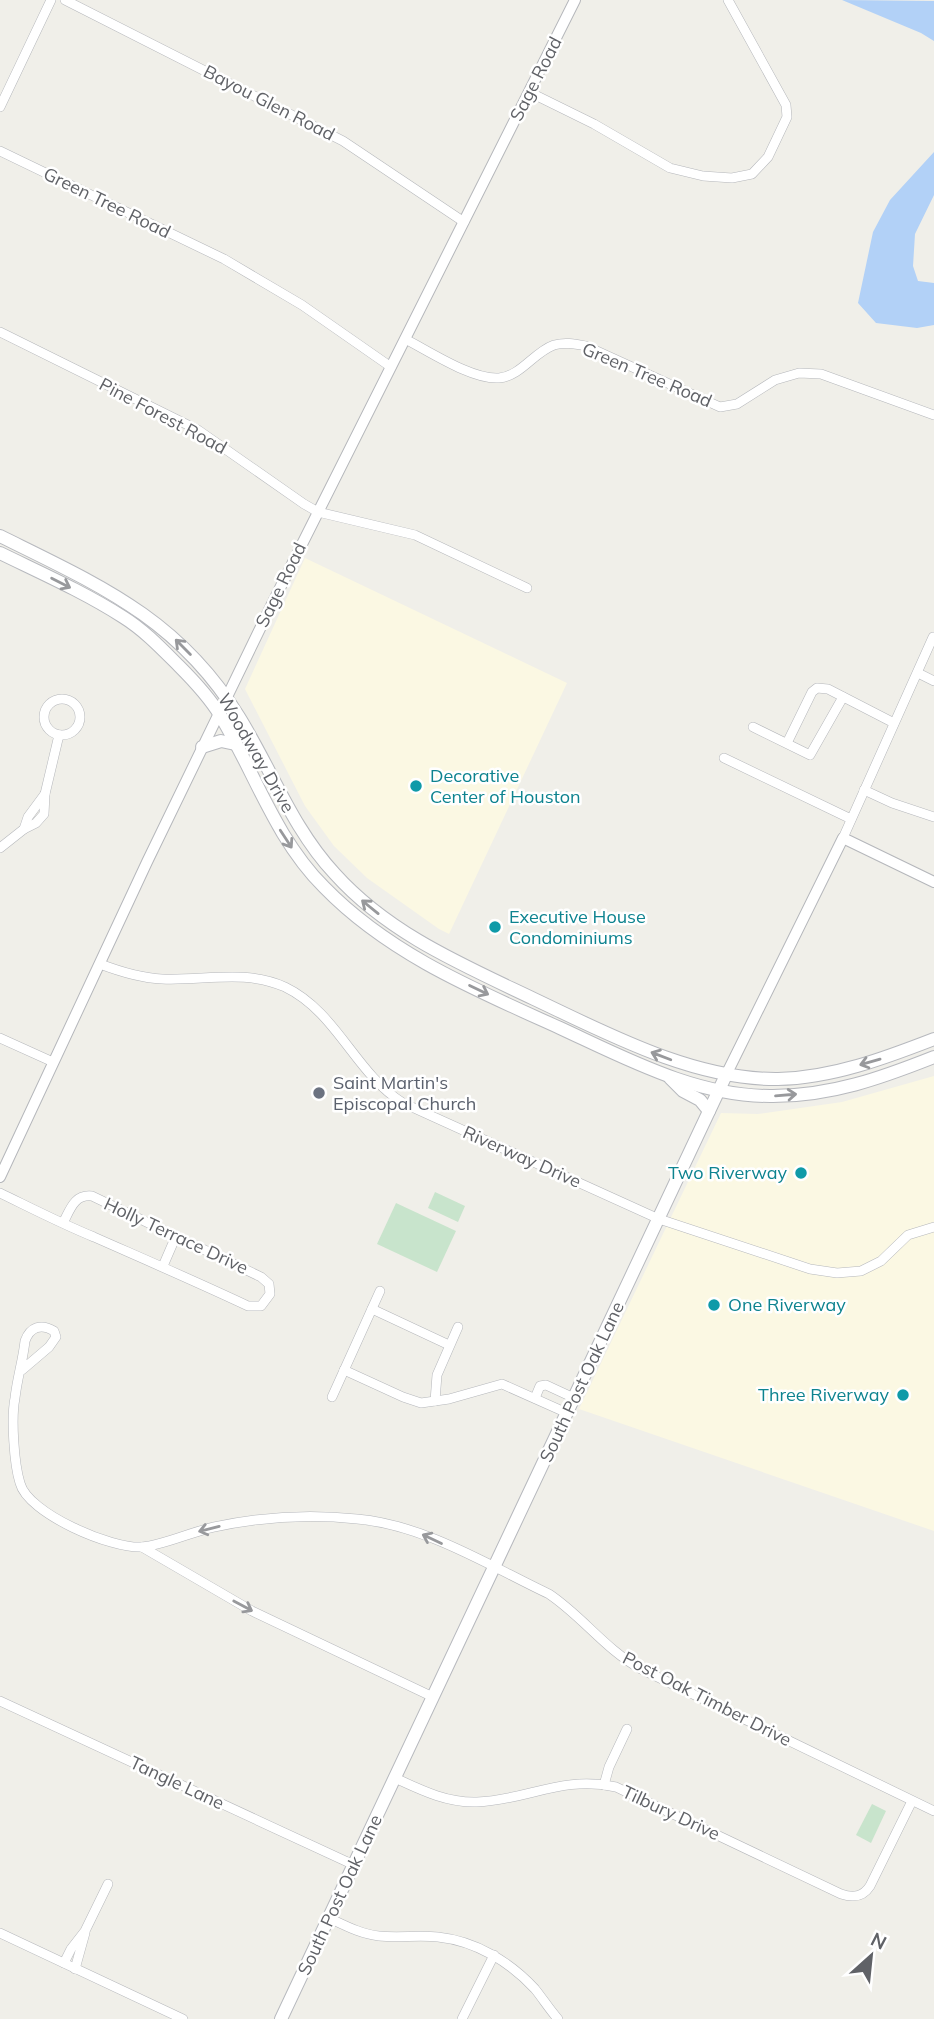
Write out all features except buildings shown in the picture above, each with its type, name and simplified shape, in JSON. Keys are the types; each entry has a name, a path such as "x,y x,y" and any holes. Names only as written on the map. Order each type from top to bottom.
{"main road":[{"name":"Woodway Drive","path":"0,536 133,605 189,653 227,698 304,837 335,875 368,905 426,946 570,1016 669,1059 727,1073 778,1079 830,1073 934,1040"},
{"name":"Woodway Drive","path":"0,553 125,618 153,640 219,713 262,800 288,843 321,885 355,918 418,960 667,1076 718,1091 771,1097 834,1091 934,1057"},
{"path":"36,571 42,557"},
{"path":"125,618 133,605"},
{"path":"202,747 221,741 235,744"},
{"path":"418,960 426,946"},
{"path":"565,1030 570,1016"},
{"path":"908,1049 913,1065"},
{"name":"South Post Oak Lane","path":"281,2019 727,1073"},
{"path":"667,1076 683,1091 700,1100 709,1111"}],"street":[{"path":"0,107 51,0"},
{"name":"Bayou Glen Road","path":"65,0 343,141 464,222"},
{"name":"Sage Road","path":"0,1177 202,747 575,0"},
{"path":"530,92 670,167 703,176 732,178 752,174 768,157 787,117 786,105 728,0"},
{"name":"Green Tree Road","path":"0,151 235,265 302,306 391,367"},
{"name":"Pine Forest Road","path":"0,332 198,430 304,505 318,512 415,535 527,588"},
{"name":"Green Tree Road","path":"405,339 484,378 501,378 515,372 552,345 568,343 586,346 720,407 737,404 775,380 799,373 821,374 934,415"},
{"path":"933,637 842,838 934,882"},
{"path":"918,673 934,681"},
{"path":"787,743 812,692 822,688 894,723"},
{"path":"753,727 810,755 843,697"},
{"path":"66,699 77,706 80,717 71,733 60,735 45,725 44,713 49,703 66,699"},
{"path":"0,848 36,823 44,814 45,794 60,735"},
{"path":"724,758 851,819"},
{"path":"864,790 934,817"},
{"name":"South Post Oak Lane","path":"727,1073 842,838"},
{"name":"Riverway Drive","path":"100,964 136,977 164,979 230,976 282,986 315,1007 368,1074 403,1103 659,1219 810,1269 837,1273 861,1271 881,1261 908,1235 934,1227"},
{"path":"0,1038 53,1062"},
{"name":"Holly Terrace Drive","path":"0,1193 63,1223 248,1306 261,1306 269,1298 270,1287 264,1278 89,1195 77,1199 63,1223"},
{"path":"163,1266 176,1236"},
{"path":"332,1396 380,1291"},
{"path":"372,1308 449,1345"},
{"path":"22,1370 52,1343 56,1337 54,1331 41,1326 29,1333 13,1413 18,1477 25,1495 40,1509 91,1536 113,1543 142,1547 236,1602 433,1697"},
{"path":"435,1401 437,1375 458,1327"},
{"path":"344,1370 421,1403 502,1384 567,1413"},
{"path":"534,1398 540,1386 546,1385 574,1398"},
{"name":"Post Oak Timber Drive","path":"142,1547 242,1522 283,1518 356,1518 413,1530 549,1594 564,1604 628,1662 934,1811"},
{"name":"Tangle Lane","path":"0,1701 354,1865"},
{"path":"604,1785 609,1767 627,1729"},
{"name":"Tilbury Drive","path":"395,1778 443,1798 476,1802 569,1784 604,1785 630,1792 841,1894 857,1896 862,1895 870,1886 912,1801"},
{"path":"75,1969 85,1931 108,1884"},
{"path":"329,1918 357,1931 382,1936 441,1937 467,1943 494,1955 517,1972 558,2019"},
{"path":"64,1963 85,1931"},
{"path":"0,1934 183,2019"},
{"path":"461,2019 494,1955"}],"shaded area":[{"path":"305,558 567,683 449,934 367,878 334,846 305,806 245,689"},
{"path":"934,1076 934,1531 579,1409 721,1113 758,1114 842,1102"}],"green space":[{"path":"435,1192 465,1206 458,1222 428,1208"},
{"path":"396,1203 456,1231 437,1272 377,1244"},
{"path":"872,1804 886,1811 871,1843 856,1835"}],"water":[{"path":"842,0 934,1 934,41 921,33"},
{"path":"934,152 934,195 915,234 913,266 918,281 934,283 934,325 917,328 876,323 858,303 873,232 890,200"}],"place":[{"name":"Decorative Center of Houston","path":"416,786"},
{"name":"Executive House Condominiums","path":"495,927"},
{"name":"Saint Martin's Episcopal Church","path":"319,1093"},
{"name":"Two Riverway","path":"801,1173"},
{"name":"One Riverway","path":"714,1305"},
{"name":"Three Riverway","path":"903,1395"}]}
